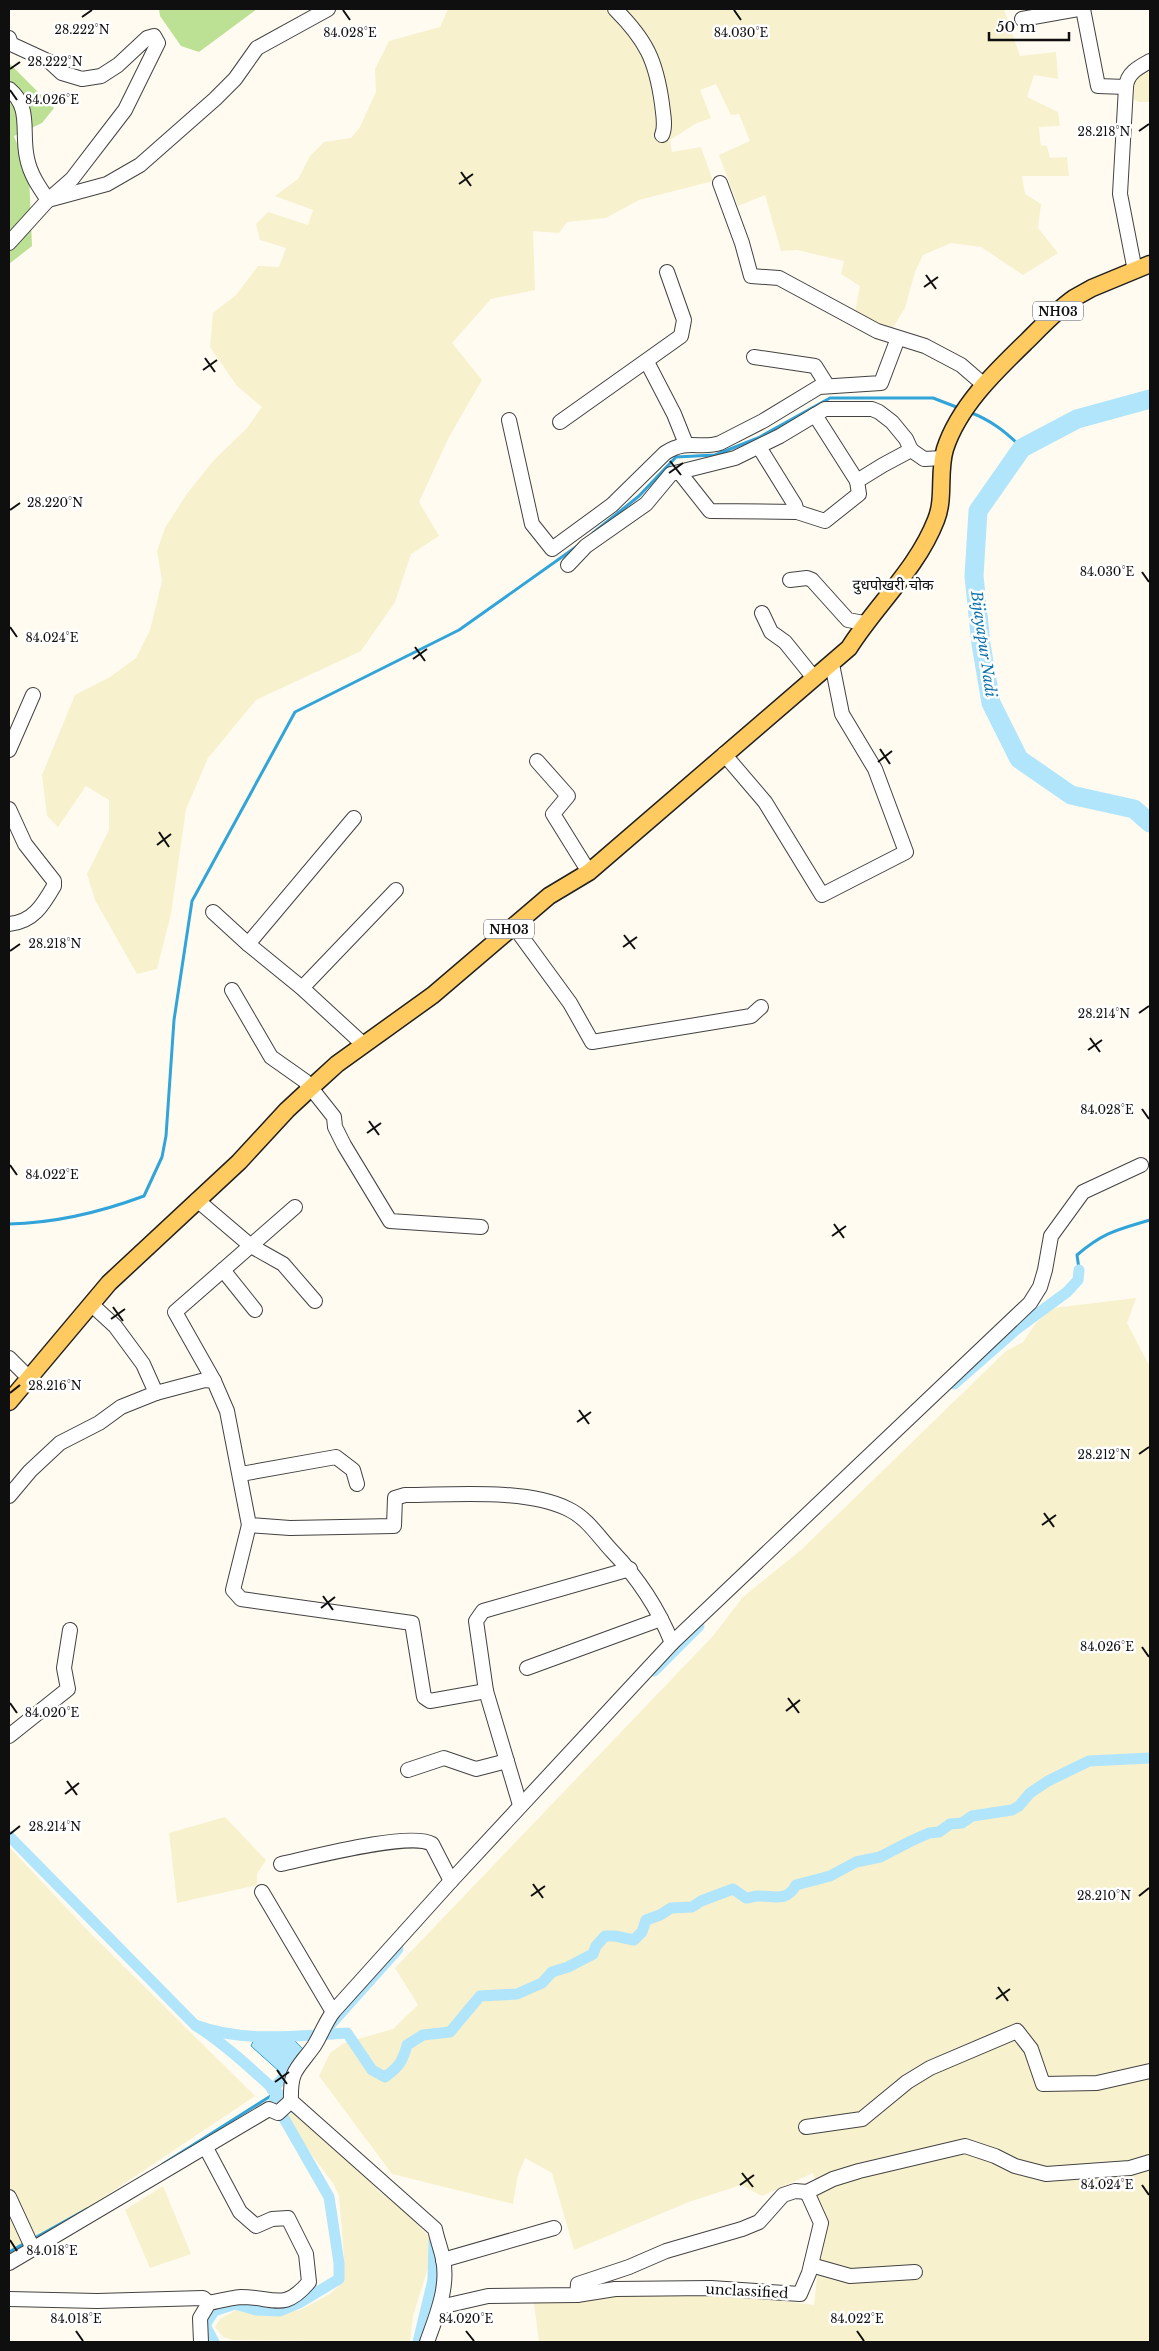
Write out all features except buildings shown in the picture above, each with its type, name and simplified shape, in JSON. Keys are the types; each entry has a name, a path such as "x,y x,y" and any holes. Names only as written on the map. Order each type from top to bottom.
{"main road":[{"name":"NH03","path":"9,1402 91,1304 143,1249 239,1162 311,1088 338,1064 433,995 548,896 589,872 849,648 864,623 882,605 936,521 943,458 954,430 983,384 1067,303 1092,288 1150,264"}],"street":[{"path":"48,200 107,184 140,165 215,99 234,79 257,48 328,9"},
{"path":"615,9 640,36 657,74 664,124 662,135"},
{"path":"1022,19 1078,9"},
{"path":"1083,9 1098,86 1126,87"},
{"path":"9,38 11,44 50,62 62,73 82,79 102,76 118,65 147,38 154,36 158,43 153,58 125,110 72,179 48,200 9,243"},
{"path":"1135,271 1120,194 1126,80 1137,68 1150,61"},
{"path":"9,89 20,100 26,116 24,143 27,159 39,188 48,200"},
{"path":"720,183 742,243 751,276 779,278 877,331 924,346 961,365 983,384"},
{"path":"560,422 647,362 683,333 684,320 667,272"},
{"path":"509,420 532,524 552,549 612,505 674,447 686,444 713,445 720,443 763,421 819,387 881,382 898,338"},
{"path":"754,357 815,366 826,385"},
{"path":"647,362 674,414 686,444"},
{"path":"568,565 586,546 646,504 671,474 735,458 759,447 825,409 872,409 879,412 901,433 911,450 924,459 943,458"},
{"path":"680,472 710,511 797,512 825,521 859,494 857,481 815,415"},
{"path":"759,447 795,505 797,512"},
{"path":"857,481 911,450"},
{"path":"790,580 807,578 812,580 848,620 864,623"},
{"path":"762,613 771,632 784,642 814,678"},
{"path":"724,754 765,802 822,895 906,852 875,768 842,714 832,664"},
{"path":"9,750 33,695"},
{"path":"537,761 568,796 553,814 589,872"},
{"path":"9,809 25,844 54,881 54,886 32,917 20,923 9,924"},
{"path":"248,944 354,818"},
{"path":"302,988 396,890"},
{"path":"213,912 248,944 302,988 364,1046"},
{"path":"513,926 570,1003 592,1042 756,1011"},
{"path":"232,990 271,1057 305,1081 334,1117 335,1127 344,1145 390,1221 481,1227"},
{"path":"9,2263 269,2109 278,2113 291,2101 291,2081 297,2067 318,2038 333,2012 451,1880 672,1643 1030,1303 1040,1287 1051,1236 1084,1192 1141,1165"},
{"path":"197,1200 251,1246 283,1264 315,1301"},
{"path":"295,1207 175,1312 214,1381 227,1411 241,1474 249,1525 234,1590 241,1599 412,1623 426,1700 486,1691"},
{"path":"223,1270 255,1310"},
{"path":"91,1304 115,1326 143,1364 156,1393"},
{"path":"9,1358 29,1378"},
{"path":"9,1496 30,1471 60,1443 99,1423 121,1406 156,1393 205,1380 214,1381"},
{"path":"241,1474 336,1457 353,1470 357,1484"},
{"path":"249,1525 307,1528 394,1526 395,1498 405,1495 521,1496 543,1501 568,1508 581,1517 630,1569 650,1598 672,1643"},
{"path":"520,1805 486,1691 476,1621 483,1612 630,1569"},
{"path":"527,1668 661,1619"},
{"path":"9,1736 68,1689 64,1668 70,1630"},
{"path":"408,1770 444,1758 476,1769 507,1761"},
{"path":"281,1864 378,1844 420,1840 432,1844 451,1880"},
{"path":"262,1892 333,2012"},
{"path":"806,2127 862,2119 907,2082 930,2068 1017,2031 1031,2050 1042,2084 1097,2083 1150,2071"},
{"path":"291,2101 435,2229 443,2260 440,2307 427,2342"},
{"path":"577,2294 578,2284 629,2267 666,2251 742,2229 759,2222 783,2195 795,2191 806,2192 833,2179 859,2171 965,2146 995,2156 1015,2166 1046,2174 1130,2168 1150,2162"},
{"path":"201,2342 200,2318 209,2304 239,2297 282,2302 298,2296 309,2282 306,2254 288,2218 272,2219 256,2226 240,2212 206,2148"},
{"name":"unclassified","path":"440,2307 488,2296 577,2294 615,2289 711,2288 800,2294 811,2265 821,2223 806,2192"},
{"path":"9,2197 33,2248"},
{"path":"443,2260 554,2228"},
{"path":"811,2265 850,2276 914,2272"},
{"path":"9,2299 97,2301 203,2298 209,2304"}],"shaded area":[{"path":"448,9 1004,9 1020,56 1056,52 1058,79 1034,75 1027,97 1058,112 1060,126 1039,127 1040,140 1041,145 1047,146 1050,158 1067,157 1069,176 1022,176 1025,194 1041,204 1038,228 1058,253 1023,275 981,247 951,243 923,255 915,272 905,308 892,329 855,311 860,286 841,274 844,261 797,250 781,251 765,195 738,206 719,155 750,141 739,114 731,115 716,84 700,90 711,118 695,124 670,140 672,152 701,147 713,181 639,200 606,218 567,222 559,233 533,231 535,290 491,299 452,343 482,380 449,437 419,502 439,536 411,554 395,602 361,651 256,700 208,758 186,809 171,914 157,969 137,974 95,900 87,874 109,830 109,800 86,786 58,827 47,816 42,775 75,695 110,677 136,658 150,630 162,581 157,551 165,528 186,495 214,460 247,428 262,407 237,386 210,347 213,313 236,295 258,266 279,267 286,248 260,240 256,224 268,212 308,225 313,210 275,196 298,179 310,156 324,142 351,138 360,127 376,92 375,69 389,41 440,27"},
{"path":"1150,68 1150,102 1139,102 1131,98 1135,78"},
{"path":"1136,1298 1127,1323 1150,1367 1150,2342 539,2342 534,2303 613,2296 710,2292 814,2305 823,2222 813,2173 762,2196 741,2185 689,2202 574,2250 552,2173 525,2158 518,2175 513,2204 392,2174 319,2076 330,2053 344,2043 393,2029 418,2005 395,1968 713,1636 743,1597 801,1550 1006,1351 1023,1342 1036,1323 1053,1308"},
{"path":"225,1817 266,1860 257,1874 257,1885 177,1903 169,1833"},
{"path":"9,1847 90,1933 255,2096 83,2211 9,2252"},
{"path":"294,2113 373,2184 378,2191 410,2215 432,2241 431,2258 413,2316 410,2342 232,2340 223,2337 215,2327 220,2319 238,2309 255,2314 269,2315 300,2310 330,2294 343,2282 344,2256 339,2196 333,2183 296,2134 288,2115"},
{"path":"163,2186 191,2254 150,2268 125,2210"}],"green space":[{"path":"159,9 257,9 199,52 181,46 160,16"},
{"path":"9,63 54,108 42,123 14,136 29,175 32,246 9,264"}],"water":[{"path":"254,2039 294,2040 303,2049 281,2073 251,2046"}],"waterway":[{"path":"593,533 639,496 676,457 715,455 758,438 830,398 933,398 959,408"},
{"name":"Bijayapur Nadi","path":"1150,399 1077,419 1022,448 978,511 974,576 981,644 991,703 1019,759 1071,795 1134,809 1150,823"},
{"path":"969,412 998,427 1022,448"},
{"path":"9,1224 78,1216 144,1196 162,1157 166,1136 174,1020 192,901 295,712 459,630 576,547"},
{"path":"1079,1269 1077,1255 1095,1241 1120,1229 1150,1220"},
{"path":"954,1384 1018,1328 1067,1292 1078,1280 1079,1270"},
{"path":"654,1671 699,1626"},
{"path":"195,2025 213,2031 251,2036 289,2037 347,2033 372,2070 385,2077 399,2064 407,2045 423,2035 450,2032 480,1996 517,1994 542,1983 552,1972 568,1967 593,1954 596,1946 605,1936 634,1940 642,1932 646,1920 660,1915 671,1908 692,1907 701,1901 733,1889 746,1898 785,1896 796,1885 830,1876 856,1862 880,1857 929,1833 939,1832 950,1824 962,1823 972,1816 1012,1810 1019,1806 1030,1793 1048,1781 1089,1761 1150,1758"},
{"path":"9,1836 195,2025 234,2054 295,2109"},
{"path":"330,2025 398,1949"},
{"path":"272,2090 298,2061"},
{"path":"163,2164 277,2092"},
{"path":"214,2342 205,2325 214,2311 235,2304 256,2310 280,2311 299,2303 339,2279 339,2263 329,2197 274,2101 277,2092"},
{"path":"33,2239 87,2209"},
{"path":"418,2342 433,2280 434,2241"},
{"path":"9,2252 25,2243"}],"district":[{"name":"दुधपोखरी चोक","path":"893,584"}]}
